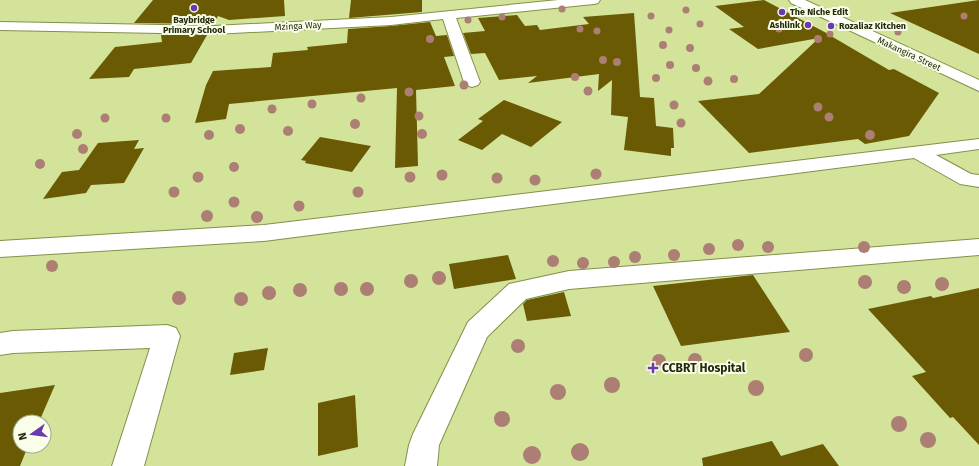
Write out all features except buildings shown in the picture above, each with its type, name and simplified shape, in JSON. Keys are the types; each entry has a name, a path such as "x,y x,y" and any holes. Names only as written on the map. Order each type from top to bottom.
{"street":[{"name":"Mzinga Way","path":"0,26 214,30 392,20 594,0"},
{"name":"Makangira Street","path":"795,0 979,86"},
{"path":"448,15 472,82"},
{"path":"0,249 264,233 979,144"},
{"path":"917,152 967,180 979,181"},
{"path":"421,466 424,445 477,330 518,291 569,280 979,247"},
{"path":"0,344 13,342 168,336 128,466"}],"place":[{"name":"Baybridge Primary School","path":"194,8"},
{"name":"The Niche Edit","path":"782,12"},
{"name":"Ashlink","path":"808,25"},
{"name":"Rozaliaz Kitchen","path":"831,26"},
{"name":"CCBRT Hospital","path":"653,368"}]}
